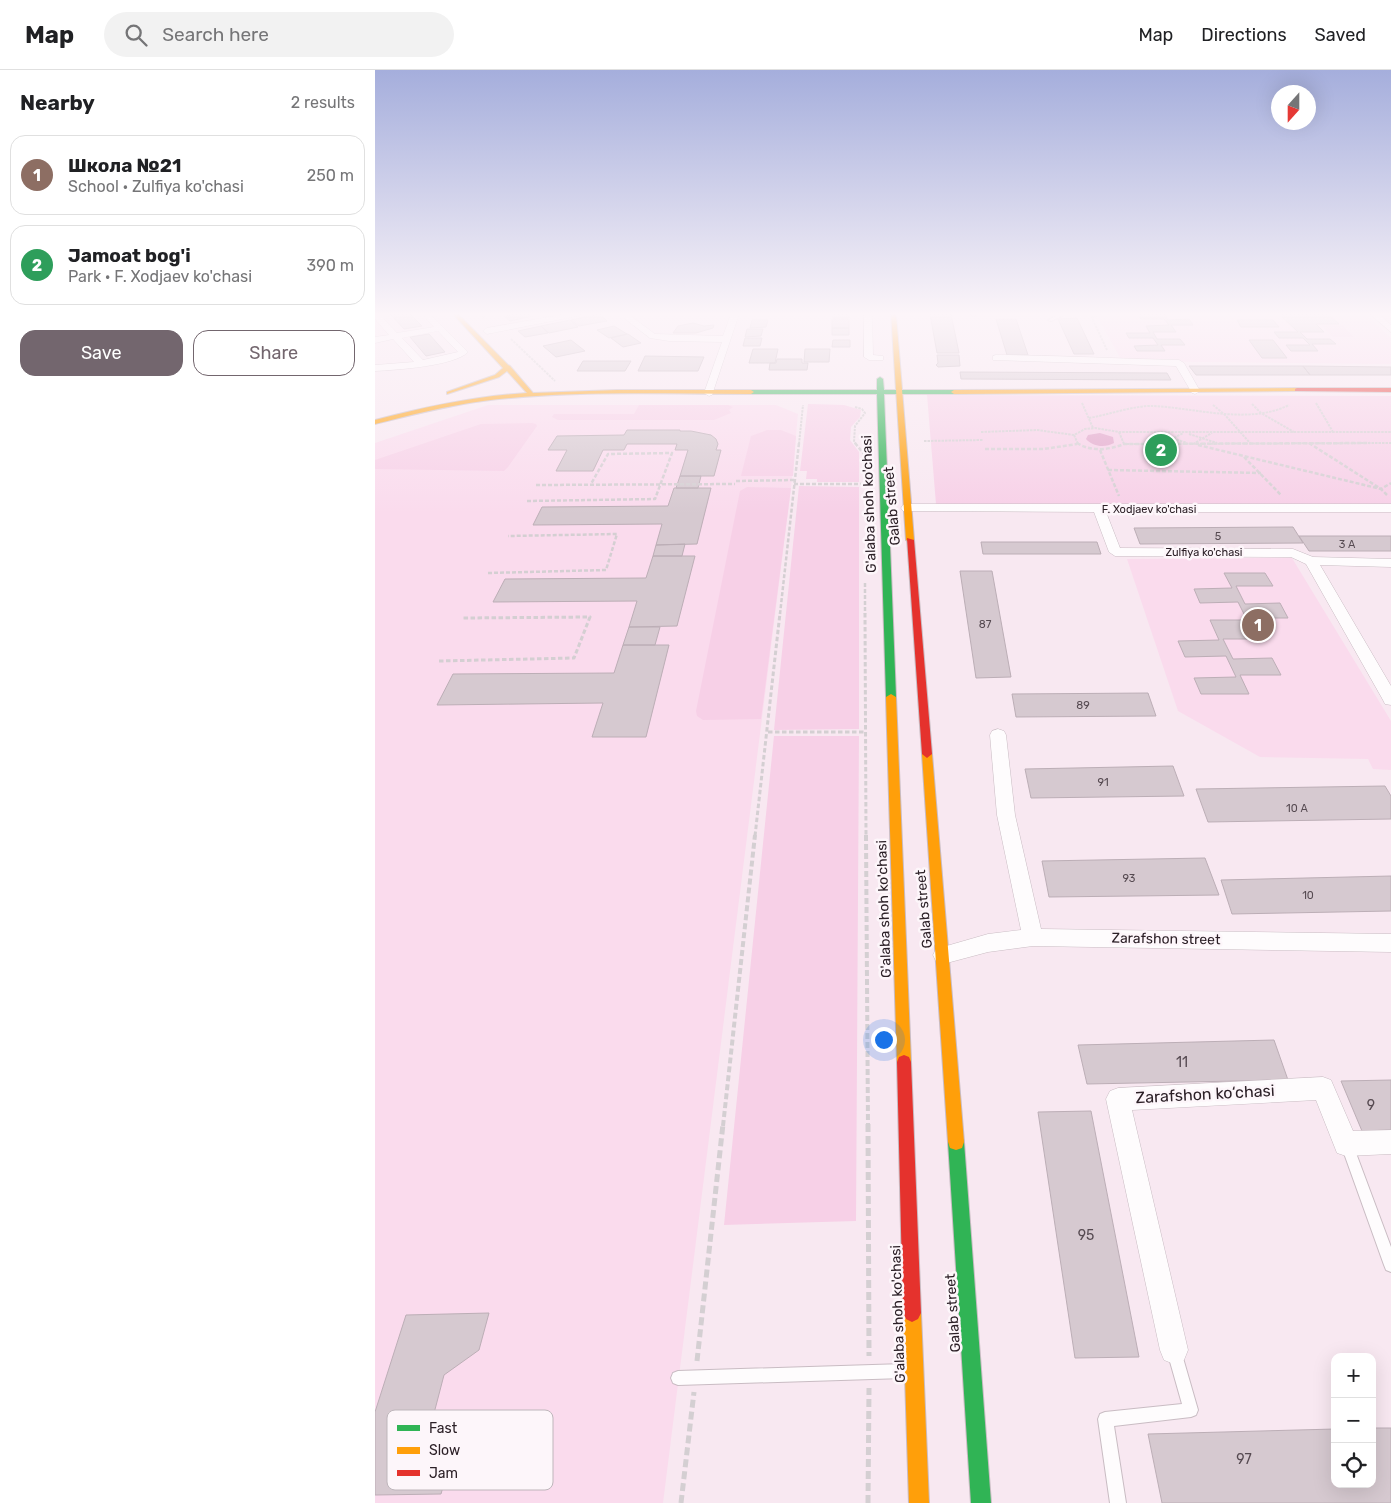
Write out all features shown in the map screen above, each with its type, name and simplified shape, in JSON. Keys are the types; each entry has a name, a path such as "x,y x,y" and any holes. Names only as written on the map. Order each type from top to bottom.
{"main road":[{"path":"375,416 485,381"},
{"path":"524,381 539,394"},
{"path":"531,381 539,394"},
{"name":"G'alaba shoh ko'chasi","path":"881,381 919,1503"},
{"name":"Galab street","path":"897,381 943,955 981,1503"},
{"path":"393,411 461,398 539,394 1391,390"},
{"path":"375,422 439,406 484,399 539,394"}],"street":[{"path":"709,393 713,381"},
{"path":"1189,381 1195,391"},
{"name":"F. Xodjaev ko'chasi","path":"907,508 1391,508"},
{"name":"Zulfiya ko'chasi","path":"1099,509 1115,552 1293,552 1311,562"},
{"path":"1311,562 1391,564"},
{"path":"1311,562 1391,700"},
{"path":"998,735 1006,815 1033,937"},
{"name":"Zarafshon street","path":"943,955 988,943 1033,937 1391,943"},
{"name":"Zarafshon ko‘chasi","path":"1174,1350 1118,1099 1323,1088 1346,1144"},
{"path":"1346,1144 1391,1142"}],"lane":[{"path":"1346,1144 1391,1265"},
{"path":"1118,1503 1105,1419 1191,1410 1174,1350"},
{"path":"678,1378 915,1371"}],"path":[{"path":"681,1503 768,732 804,393"},
{"path":"1208,400 1225,414 1251,444"},
{"path":"1247,400 1261,413 1295,432"},
{"path":"1314,400 1333,432"},
{"path":"1081,401 1093,428"},
{"path":"1089,418 1151,406 1225,414 1277,411 1285,406 1294,404"},
{"path":"849,405 862,409 865,413 855,426 854,442 864,452 864,460"},
{"path":"981,432 1037,430 1074,435 1083,428 1102,428 1119,432 1391,432"},
{"path":"1119,432 1124,444"},
{"path":"1156,432 1193,444 1381,489 1391,483"},
{"path":"1163,444 1185,432 1219,444"},
{"path":"1193,444 1212,432"},
{"path":"1074,435 1077,444"},
{"path":"924,441 983,440"},
{"path":"1309,443 1381,489 1391,499"},
{"path":"985,449 1044,449 1077,444 1091,450 1111,450 1124,444 1391,443"},
{"path":"1100,450 1120,499"},
{"path":"527,501 655,499 672,453 608,454 591,484"},
{"path":"1242,456 1294,508"},
{"path":"1108,470 1261,473"},
{"path":"864,476 865,493"},
{"path":"536,484 795,482 864,484"},
{"path":"488,573 606,570 617,534 508,536"},
{"path":"865,582 868,1503"},
{"path":"439,661 575,658 590,617 463,618"},
{"path":"768,732 865,732"}],"shaded area":[{"path":"927,395 1391,396 1391,505 936,504"},
{"path":"808,404 844,405 861,410 860,417 851,427 850,440 859,452 859,482 817,482 817,479 806,479 807,471 800,471"},
{"path":"488,405 776,405 798,414 791,488 663,1503 375,1503 375,443"},
{"path":"639,405 728,405 733,407 729,410 731,413 714,420 558,420 552,417 554,414 634,414"},
{"path":"532,423 537,426 504,471 375,469 375,460 481,424"},
{"path":"767,430 781,430 796,436 793,476 741,476 751,436"},
{"path":"1100,433 1113,437 1114,443 1107,446 1099,446 1092,444 1086,439 1088,435"},
{"path":"799,486 859,487 859,729 774,730"},
{"path":"747,487 791,488 761,719 703,720 697,716 696,711 740,491"},
{"path":"1292,558 1391,721 1391,770 1373,769 1368,759 1260,757 1178,711 1127,559"},
{"path":"774,736 859,736 856,1221 724,1225"}],"building":[{"path":"627,430 680,430 711,435 718,444 716,450 721,450 714,476 680,476 688,450 675,450 677,444 627,444 624,450 603,450 593,471 556,471 567,450 548,450 557,436 624,435"},
{"path":"680,476 701,476 698,488 676,488"},
{"path":"674,488 711,488 697,544 656,545 662,524 533,525 542,507 668,506"},
{"path":"1293,527 1303,543 1140,544 1134,528"},
{"path":"1299,536 1391,536 1391,551 1309,551"},
{"path":"981,542 1097,542 1101,554 983,554"},
{"path":"685,544 682,556 653,556 656,545"},
{"path":"653,556 695,556 677,626 629,627 637,601 493,602 505,579 646,578"},
{"path":"960,571 992,571 1011,677 976,678"},
{"path":"1224,573 1265,573 1273,586 1236,586 1245,604 1280,603 1288,618 1252,618 1263,639 1223,639 1233,659 1272,658 1281,675 1240,675 1249,694 1201,694 1194,678 1236,677 1226,656 1185,657 1178,641 1219,640 1210,620 1247,620 1238,602 1200,603 1194,589 1232,588"},
{"path":"629,627 660,627 655,645 623,645"},
{"path":"623,645 669,645 646,737 592,737 603,703 437,705 453,674 614,673"},
{"path":"1148,693 1156,716 1016,717 1012,694"},
{"path":"1173,766 1184,796 1031,798 1025,769"},
{"path":"1385,786 1391,796 1391,819 1208,822 1196,789"},
{"path":"1205,858 1219,895 1049,897 1042,861"},
{"path":"1391,876 1391,911 1232,914 1221,880"},
{"path":"1274,1040 1288,1080 1087,1084 1078,1045"},
{"path":"1391,1080 1391,1130 1362,1131 1341,1081"},
{"path":"1091,1111 1139,1357 1075,1358 1038,1112"},
{"path":"489,1313 479,1350 444,1375 435,1410 387,1410 387,1490 442,1490 441,1494 375,1495 375,1412 406,1315"},
{"path":"1376,1428 1391,1428 1391,1503 1162,1503 1148,1434 1331,1429 1331,1488 1376,1488"}],"traffic: fast":[{"path":"880,381 891,697"},
{"path":"751,392 954,392"},
{"path":"956,1142 981,1503"}],"traffic: slow":[{"path":"449,393 483,381"},
{"path":"519,381 530,392 530,396"},
{"path":"898,381 910,540"},
{"path":"954,392 1297,390"},
{"path":"375,422 456,403 550,393 751,392"},
{"path":"891,697 904,1062"},
{"path":"927,754 956,1142"},
{"path":"912,1313 919,1503"}],"traffic: jam":[{"path":"1297,390 1391,390"},
{"path":"910,540 927,754"},
{"path":"904,1062 912,1313"}],"place":[{"name":"Jamoat bog'i","path":"1161,450"},
{"name":"Школа №21","path":"1258,625"}]}
